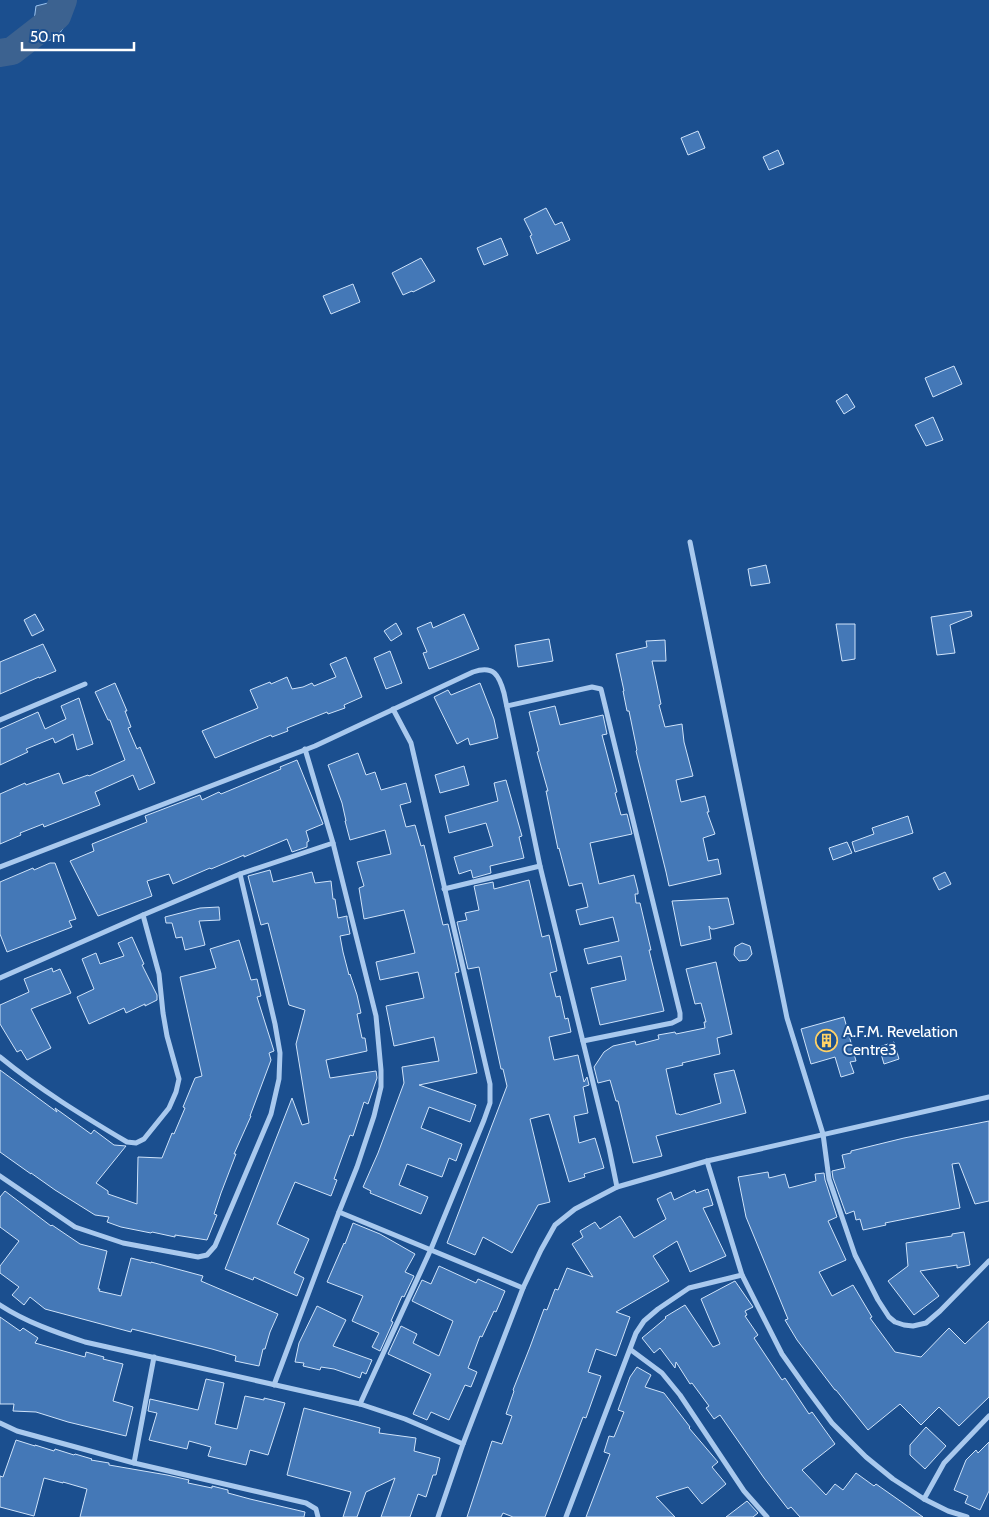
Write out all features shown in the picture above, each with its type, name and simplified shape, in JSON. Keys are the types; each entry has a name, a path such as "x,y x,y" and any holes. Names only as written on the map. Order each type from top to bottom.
{"street":[{"path":"690,542 787,1018 823,1134 829,1179 855,1255 889,1317 894,1322 913,1326 926,1322 940,1311 989,1261"},
{"path":"0,867 305,749 482,669 490,670 500,680 507,706 540,866 617,1187"},
{"path":"0,720 85,684"},
{"path":"507,706 592,687 601,690 680,1013 680,1019 672,1023 583,1041"},
{"path":"360,1404 430,1249 490,1103 490,1084 411,743 394,709"},
{"path":"274,1385 357,1167 374,1116 381,1087 376,1016 333,843 305,749"},
{"path":"0,978 240,874 333,843"},
{"path":"444,889 540,866"},
{"path":"0,1176 75,1227 123,1243 198,1258 207,1254 215,1246 271,1114 279,1080 280,1053 240,874"},
{"path":"0,1057 14,1069 79,1113 127,1142 136,1143 144,1139 169,1108 179,1079 167,1036 159,974 143,915"},
{"path":"438,1517 463,1444 523,1288 541,1250 556,1226 575,1209 617,1187 707,1161 989,1097"},
{"path":"707,1161 742,1275 782,1354 832,1423 866,1457 893,1479 924,1499 948,1511 967,1517"},
{"path":"339,1212 523,1288"},
{"path":"566,1517 636,1334 644,1321 689,1288 742,1275"},
{"path":"0,1305 46,1330 85,1342 154,1356 360,1404 405,1419 463,1444"},
{"path":"631,1350 662,1374 680,1395 744,1491 767,1517"},
{"path":"134,1463 154,1356"},
{"path":"924,1499 944,1463 989,1416"},
{"path":"0,1423 17,1431 134,1463 306,1503 316,1509 318,1517"}],"water":[{"path":"49,0 72,0 65,25 53,39 46,41 35,40 30,27 34,21 36,6 48,3"}],"building":[{"path":"698,131 705,148 688,155 681,138"},
{"path":"778,150 784,164 769,170 763,157"},
{"path":"546,208 555,225 562,222 570,240 537,254 530,236 532,235 524,219"},
{"path":"501,238 508,255 484,265 477,248"},
{"path":"421,258 435,281 403,295 392,273"},
{"path":"353,284 360,302 331,314 323,296"},
{"path":"954,366 962,384 933,397 925,378"},
{"path":"847,394 855,407 844,414 836,401"},
{"path":"933,417 943,440 926,446 915,425"},
{"path":"766,565 770,583 751,586 748,569"},
{"path":"971,611 972,616 950,625 955,653 937,655 931,617"},
{"path":"35,614 44,630 32,636 24,620"},
{"path":"464,614 479,649 429,669 423,653 427,652 417,628 431,622 433,628"},
{"path":"396,623 402,634 391,641 384,631"},
{"path":"836,624 855,624 855,659 842,661"},
{"path":"549,639 553,661 518,667 515,645"},
{"path":"665,640 666,661 652,661 661,704 659,705 665,727 682,724 684,742 693,776 676,780 681,802 705,796 709,812 707,812 715,834 703,838 708,861 718,859 721,874 669,886 636,751 616,654 647,647 646,641"},
{"path":"43,644 56,671 0,694 0,662"},
{"path":"390,651 402,683 386,689 374,658"},
{"path":"346,657 362,697 344,705 345,708 328,714 327,712 287,728 288,731 272,737 271,735 215,758 202,731 258,708 250,690 287,677 292,689 312,683 314,686 336,677 330,664"},
{"path":"115,683 127,711 125,711 131,727 128,728 137,749 140,747 155,783 139,790 133,775 95,792 100,805 44,827 43,824 20,833 21,835 0,844 0,794 25,783 26,785 59,773 63,784 89,776 125,760 110,720 108,720 95,692"},
{"path":"480,683 494,719 498,738 470,745 468,738 457,744 434,697 448,690 451,695"},
{"path":"79,698 93,744 77,750 73,734 55,743 53,738 26,749 28,752 0,765 0,729 38,712 45,729 66,719 61,706"},
{"path":"555,706 560,725 603,715 607,734 602,735 617,792 615,793 621,815 627,814 632,834 590,843 599,884 634,875 638,891 638,894 635,894 636,903 640,903 664,1011 600,1025 591,988 626,980 621,956 588,964 584,949 619,941 613,917 580,925 576,910 588,907 582,883 569,886 558,849 546,791 548,791 537,752 539,751 529,712"},
{"path":"358,753 366,775 375,772 381,790 406,783 411,802 400,805 406,827 415,825 421,846 424,845 443,925 448,924 459,972 455,973 477,1073 419,1085 476,1105 470,1122 429,1107 421,1128 462,1144 456,1161 449,1158 442,1177 407,1164 399,1185 428,1197 421,1214 370,1193 371,1191 363,1187 404,1083 402,1067 439,1061 434,1037 394,1046 386,1006 424,998 418,972 380,980 376,962 415,953 404,910 364,919 359,888 364,886 357,862 391,854 385,830 350,840 342,803 328,765"},
{"path":"297,760 323,824 306,831 309,841 307,842 307,847 292,852 287,839 173,884 169,874 147,881 152,896 98,916 70,861 94,851 92,844 147,822 145,816 200,795 202,800 219,792 221,794 281,769 280,767"},
{"path":"464,766 469,785 440,793 435,775"},
{"path":"506,780 522,836 519,837 524,858 490,866 491,873 473,878 471,870 459,874 454,857 493,846 486,823 449,833 445,816 498,801 494,783"},
{"path":"908,816 913,833 855,852 852,842 874,834 872,828"},
{"path":"847,842 852,853 833,860 829,848"},
{"path":"50,863 55,863 76,919 69,921 72,927 7,952 0,934 0,882"},
{"path":"270,870 273,882 312,872 315,883 331,881 338,918 347,916 350,934 340,936 349,975 357,995 361,1013 357,1014 367,1051 326,1060 330,1078 376,1071 377,1078 368,1104 364,1102 353,1136 350,1135 334,1179 337,1180 331,1196 295,1182 277,1224 309,1239 294,1273 304,1278 297,1296 254,1277 253,1280 225,1269 292,1098 302,1125 309,1123 296,1044 305,1010 289,1005 268,923 261,925 248,876"},
{"path":"945,872 951,884 939,890 933,878"},
{"path":"529,880 542,937 549,935 557,971 550,973 556,997 560,996 565,1019 568,1018 571,1032 549,1037 554,1060 578,1055 584,1082 587,1077 589,1085 583,1087 588,1113 574,1116 579,1143 595,1138 604,1168 584,1174 585,1177 569,1182 549,1114 530,1119 550,1202 538,1205 512,1253 483,1237 475,1255 447,1243 507,1086 503,1069 501,1069 479,967 468,969 457,922 467,920 465,913 479,910 474,886 493,882 494,889"},
{"path":"728,898 734,924 714,929 711,929 709,926 711,939 681,946 672,901"},
{"path":"219,907 220,920 199,921 205,945 185,950 182,937 176,938 172,923 166,923 165,917 200,908"},
{"path":"132,937 144,964 142,965 157,995 157,1000 126,1013 124,1008 89,1024 77,997 94,989 82,959 96,953 100,964 124,956 118,943"},
{"path":"239,940 251,980 257,979 261,996 257,997 274,1051 269,1053 271,1060 251,1116 234,1154 236,1154 214,1214 217,1215 207,1240 151,1233 107,1222 109,1217 95,1215 0,1152 0,1070 57,1112 55,1108 91,1134 94,1130 114,1145 126,1146 96,1183 108,1191 108,1194 137,1204 138,1157 162,1158 185,1108 183,1107 195,1078 202,1076 180,977 216,968 210,949"},
{"path":"742,943 750,946 752,954 747,960 739,961 734,955 735,947"},
{"path":"716,962 732,1034 717,1038 720,1054 666,1069 676,1114 680,1115 721,1103 714,1074 734,1070 746,1113 656,1136 662,1156 633,1163 618,1101 616,1101 610,1080 598,1083 594,1067 604,1052 613,1046 635,1041 636,1045 659,1039 658,1035 675,1032 676,1034 705,1028 704,1022 706,1022 701,1003 695,1004 686,969"},
{"path":"52,968 53,972 60,969 71,993 31,1009 51,1048 27,1060 21,1050 17,1052 0,1024 0,1005 29,992 24,979"},
{"name":"A.F.M. Revelation Centre3","path":"844,1017 856,1061 850,1062 854,1073 841,1077 835,1057 811,1064 801,1029"},
{"path":"894,1042 899,1059 884,1064 879,1047"},
{"path":"989,1121 989,1201 975,1204 959,1163 952,1164 960,1208 885,1223 886,1225 863,1230 860,1219 856,1220 854,1211 846,1214 832,1171 845,1168 842,1155 904,1138"},
{"path":"768,1172 769,1178 785,1174 789,1188 816,1181 815,1174 824,1173 837,1217 828,1221 846,1260 819,1272 832,1296 853,1285 872,1317 870,1318 895,1352 921,1357 949,1328 965,1344 989,1321 989,1397 959,1426 939,1407 921,1425 900,1404 868,1430 797,1340 785,1320 788,1319 746,1217 738,1177"},
{"path":"708,1189 713,1205 703,1208 726,1256 690,1272 677,1241 653,1256 669,1281 616,1312 630,1317 616,1356 596,1349 588,1372 601,1376 586,1418 583,1417 545,1517 513,1517 503,1513 501,1517 467,1517 492,1441 502,1444 512,1416 506,1414 513,1390 544,1309 547,1310 555,1289 558,1290 567,1268 593,1277 572,1244 583,1237 580,1231 595,1222 600,1229 620,1216 634,1238 666,1219 657,1199 671,1192 674,1200 695,1190 696,1193"},
{"path":"5,1191 51,1226 80,1244 107,1251 99,1291 121,1296 131,1258 203,1276 201,1281 278,1314 265,1349 263,1349 259,1366 235,1361 236,1356 212,1349 132,1329 131,1332 45,1309 30,1297 24,1305 12,1295 19,1287 0,1273 0,1266 19,1241 0,1227 0,1197"},
{"path":"353,1223 380,1234 415,1254 405,1272 414,1276 404,1297 402,1296 380,1351 372,1347 379,1333 352,1321 363,1296 327,1282"},
{"path":"964,1232 970,1265 957,1268 957,1265 920,1271 939,1296 914,1315 888,1281 908,1266 906,1243 952,1236 952,1234"},
{"path":"439,1266 476,1283 478,1279 505,1291 496,1312 494,1311 482,1337 480,1336 468,1368 477,1372 471,1387 465,1385 449,1420 431,1412 427,1420 413,1414 431,1374 388,1354 401,1326 417,1334 413,1343 439,1356 453,1321 412,1301 422,1280 431,1284"},
{"path":"735,1281 753,1307 745,1311 747,1315 745,1316 758,1335 754,1338 782,1380 785,1378 809,1414 812,1412 835,1444 802,1470 826,1495 835,1484 843,1490 856,1473 874,1486 876,1484 923,1517 800,1517 791,1507 788,1509 720,1415 714,1419 706,1408 709,1406 692,1383 690,1384 676,1362 675,1368 660,1348 654,1353 642,1338 665,1317 685,1305 713,1347 720,1344 701,1299"},
{"path":"317,1306 346,1320 333,1346 372,1360 366,1374 362,1372 360,1378 334,1369 321,1367 320,1370 303,1366 304,1363 295,1362 299,1343"},
{"path":"0,1317 20,1331 23,1328 38,1338 35,1343 85,1357 86,1352 123,1364 113,1401 133,1407 126,1436 36,1412 13,1411 14,1404 0,1404"},
{"path":"637,1367 651,1375 645,1387 664,1393 689,1428 718,1462 712,1467 726,1484 702,1504 688,1487 656,1497 675,1517 586,1517 610,1454 604,1452 609,1436 614,1437 624,1412 618,1410 630,1377"},
{"path":"206,1379 224,1383 215,1424 237,1429 245,1396 285,1403 268,1455 250,1450 246,1465 208,1456 211,1447 189,1441 187,1449 149,1440 157,1413 148,1411 150,1399 198,1410"},
{"path":"304,1408 380,1428 379,1433 416,1438 414,1451 440,1458 436,1475 433,1475 426,1497 418,1494 410,1517 381,1517 395,1478 366,1492 357,1517 343,1517 351,1492 287,1475"},
{"path":"926,1427 946,1446 925,1469 910,1455 910,1445"},
{"path":"16,1440 54,1451 55,1449 91,1460 109,1463 109,1465 167,1475 189,1480 188,1483 228,1490 228,1493 305,1512 304,1517 80,1517 87,1489 44,1478 34,1516 0,1507 0,1476 3,1477"},
{"path":"989,1442 989,1491 980,1510 965,1503 968,1496 954,1490 966,1460 976,1450 978,1453"},
{"path":"747,1501 758,1513 753,1517 726,1517"}],"waterway":[{"path":"0,53 12,51 57,16 63,0"}],"place":[{"name":"A.F.M. Revelation Centre3","path":"827,1040"}]}
